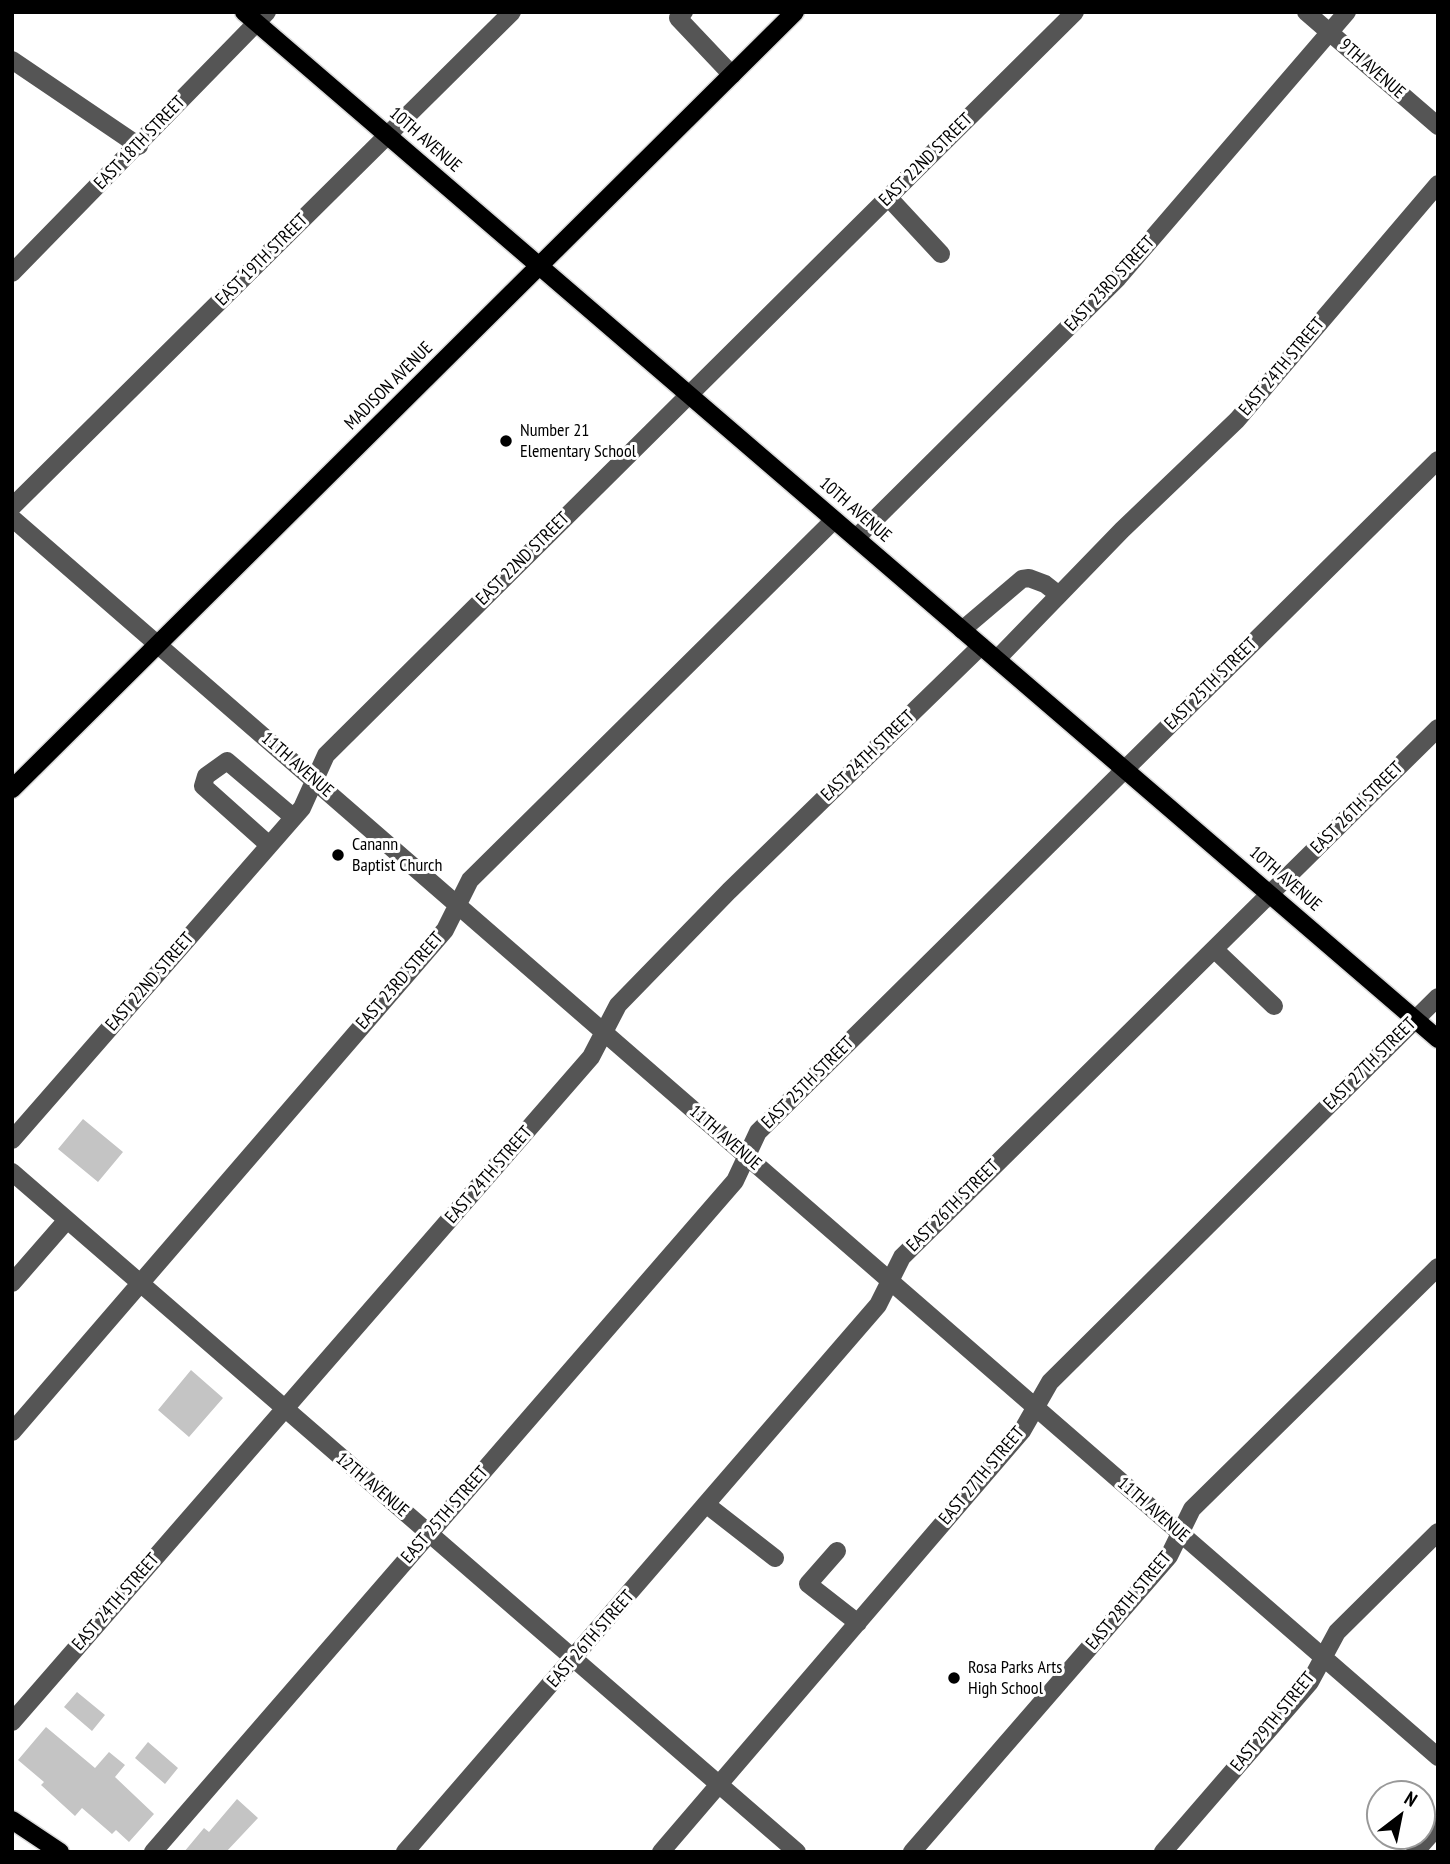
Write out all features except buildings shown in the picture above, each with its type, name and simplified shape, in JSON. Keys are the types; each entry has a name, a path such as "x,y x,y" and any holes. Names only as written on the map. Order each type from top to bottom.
{"main road":[{"name":"MADISON AVENUE","path":"12,789 795,12"},
{"name":"10TH AVENUE","path":"256,16 387,136 1438,1039"},
{"path":"12,1821 60,1852"}],"street":[{"name":"EAST 19TH STREET","path":"12,507 512,12"},
{"name":"EAST 22ND STREET","path":"12,1140 302,808 326,755 1076,12"},
{"name":"9TH AVENUE","path":"1306,12 1438,125"},
{"name":"EAST 23RD STREET","path":"856,538 1118,278 1347,12"},
{"path":"681,15 732,75"},
{"name":"EAST 18TH STREET","path":"12,273 138,146 256,16"},
{"path":"12,60 138,146"},
{"name":"EAST 24TH STREET","path":"997,659 1237,420 1438,184"},
{"path":"888,197 941,254"},
{"name":"EAST 25TH STREET","path":"153,1852 735,1181 758,1132 1438,460"},
{"name":"11TH AVENUE","path":"12,517 1438,1758"},
{"name":"EAST 23RD STREET","path":"12,1432 445,930 470,880 834,520"},
{"path":"962,629 1022,579 1029,578 1045,584 1059,595"},
{"name":"EAST 24TH STREET","path":"12,1722 591,1057 618,1005 710,910 981,646"},
{"name":"EAST 26TH STREET","path":"405,1852 878,1305 902,1257 1438,728"},
{"path":"269,845 203,786 206,776 227,761 293,817"},
{"path":"1214,949 1274,1006"},
{"name":"EAST 27TH STREET","path":"661,1852 1022,1431 1050,1382 1438,997"},
{"name":"12TH AVENUE","path":"12,1172 797,1852"},
{"path":"12,1283 67,1220"},
{"name":"EAST 28TH STREET","path":"912,1852 1169,1556 1192,1509 1438,1267"},
{"path":"707,1505 775,1559"},
{"name":"EAST 29TH STREET","path":"1163,1852 1310,1682 1337,1632 1438,1532"},
{"path":"836,1551 808,1584 858,1623"},
{"path":"1415,1852 1438,1826"}],"place":[{"name":"Number 21 Elementary School","path":"506,441"},
{"name":"Canann Baptist Church","path":"338,855"},
{"name":"Rosa Parks Arts High School","path":"954,1678"}]}
